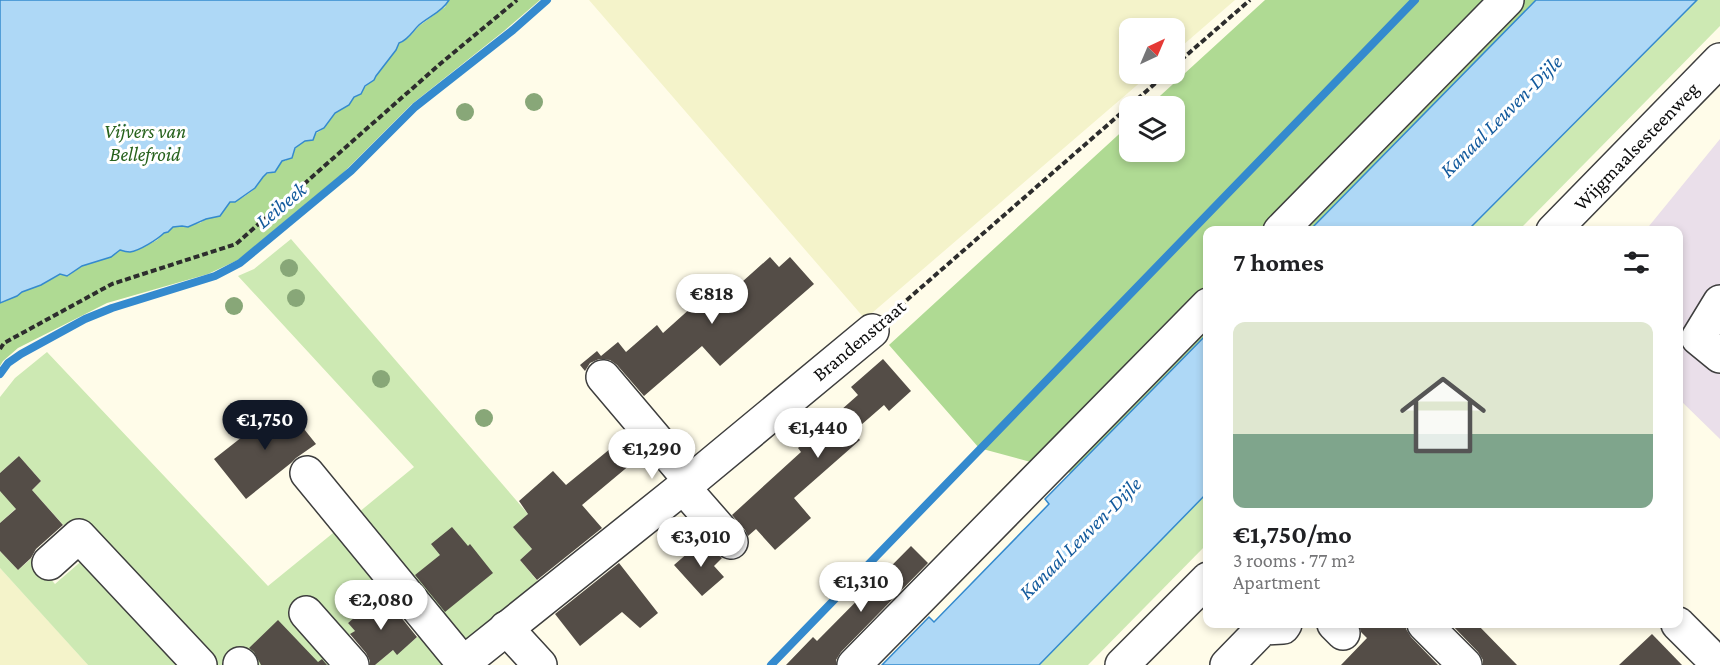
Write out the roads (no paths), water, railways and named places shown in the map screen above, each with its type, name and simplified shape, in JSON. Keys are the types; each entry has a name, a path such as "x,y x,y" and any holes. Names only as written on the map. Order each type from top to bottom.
{"street":[{"path":"1285,226 1507,0"},
{"name":"Wijgmaalsesteenweg","path":"1558,226 1720,60"},
{"path":"1720,302 1698,338 1720,356"},
{"path":"854,665 1203,310"},
{"name":"Brandenstraat","path":"462,664 687,484 872,331"},
{"path":"603,377 731,542"},
{"path":"307,473 462,664"},
{"path":"49,562 79,536 200,665"},
{"path":"1122,665 1203,584"},
{"path":"306,613 352,665"},
{"path":"506,628 540,665"},
{"path":"1227,665 1263,628"},
{"path":"1428,628 1465,665"},
{"path":"1682,628 1719,665"}],"water":[{"name":"Vijvers van Bellefroid","path":"0,0 449,0 443,8 399,43 374,80 365,86 361,94 354,97 349,105 335,113 324,128 316,132 313,140 305,141 295,148 292,158 282,161 275,172 267,173 255,188 235,202 230,202 220,216 188,227 173,227 138,249 130,252 120,250 111,257 82,266 67,276 60,274 0,303"},
{"name":"Kanaal Leuven-Dijle","path":"1536,0 1697,0 1472,226 1314,226"},
{"name":"Kanaal Leuven-Dijle","path":"1203,338 1203,497 1039,665 882,665 929,617 934,622 1049,504 1045,499"}],"waterway":[{"name":"Leibeek","path":"0,374 8,363 21,354 85,319 112,308 215,276 240,263 351,171 415,107 513,30 547,0"},
{"path":"771,665 1415,0"}]}
